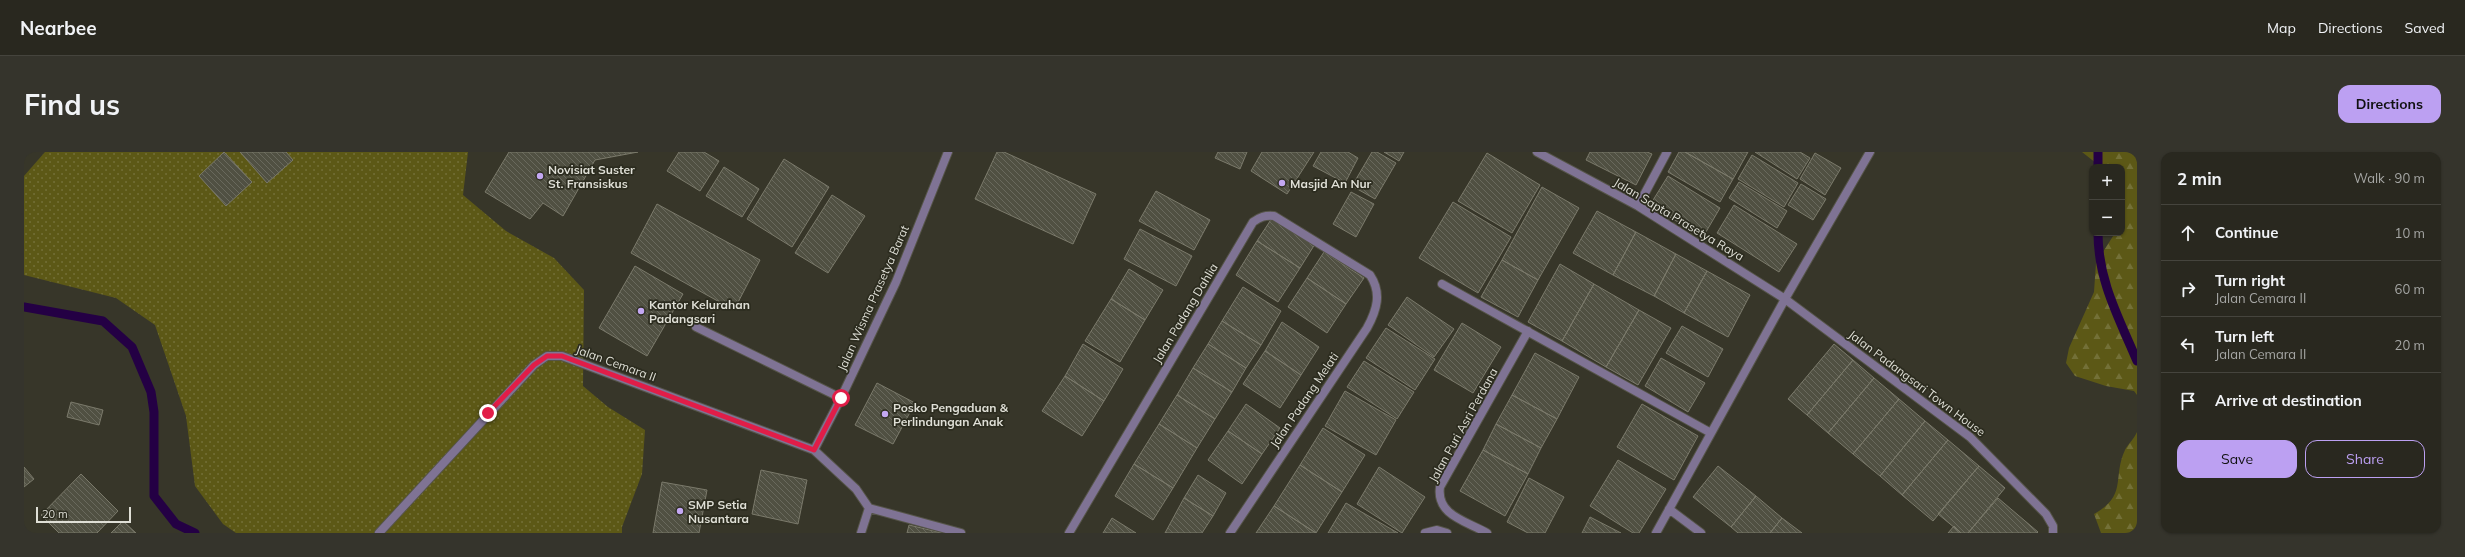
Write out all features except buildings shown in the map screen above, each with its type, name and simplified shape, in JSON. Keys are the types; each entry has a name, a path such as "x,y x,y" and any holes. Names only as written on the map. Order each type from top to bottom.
{"street":[{"name":"Jalan Wisma Prasetya Barat","path":"814,450 841,398 896,282 948,152"},
{"name":"Jalan Sapta Prasetya Raya","path":"1537,152 1638,206 1785,299"},
{"path":"1638,206 1667,152"},
{"path":"1656,533 1785,299 1870,152"},
{"name":"Jalan Padang Dahlia","path":"1069,533 1253,222 1261,216 1274,216 1370,275"},
{"name":"Jalan Padang Melati","path":"1230,533 1367,328 1378,304 1375,282 1370,275"},
{"path":"1442,284 1711,433"},
{"name":"Jalan Padangsari Town House","path":"1785,299 1970,437 2046,514 2053,526 2053,533"},
{"path":"696,327 841,398"},
{"name":"Jalan Puri Asri Perdana","path":"1487,533 1444,510 1439,498 1440,487 1528,331"},
{"name":"Jalan Cemara II","path":"379,533 488,413 534,365 547,356 562,356 814,450"},
{"path":"814,450 856,489 869,508 961,533"},
{"path":"861,533 869,508"},
{"path":"1669,509 1701,533"},
{"path":"1425,533 1437,530 1447,533"}],"green space":[{"path":"45,152 468,152 463,195 506,231 554,258 584,290 583,386 608,407 645,430 642,474 622,527 622,533 236,533 223,524 195,486 186,416 155,325 116,298 24,275 24,176"},
{"path":"2082,152 2137,152 2137,395 2134,391 2106,386 2075,376 2066,363 2069,348 2094,292 2096,263 2113,236 2125,236 2125,164 2097,164"},
{"path":"2137,432 2137,533 2101,533 2094,514 2105,507 2115,493 2121,460 2125,450"}],"waterway":[{"path":"2098,152 2098,164"},
{"path":"2098,236 2099,251 2106,283 2111,299 2137,361"},
{"path":"24,307 103,321 132,347 151,392 154,412 154,496 176,524 195,533"}],"place":[{"name":"Novisiat Suster St. Fransiskus","path":"540,176"},
{"name":"Masjid An Nur","path":"1282,183"},
{"name":"Kantor Kelurahan Padangsari","path":"641,311"},
{"name":"Posko Pengaduan & Perlindungan Anak","path":"885,414"},
{"name":"SMP Setia Nusantara","path":"680,511"}],"route":[{"path":"488,413 534,365 547,356 562,356 652,388 814,450 841,398"}]}
